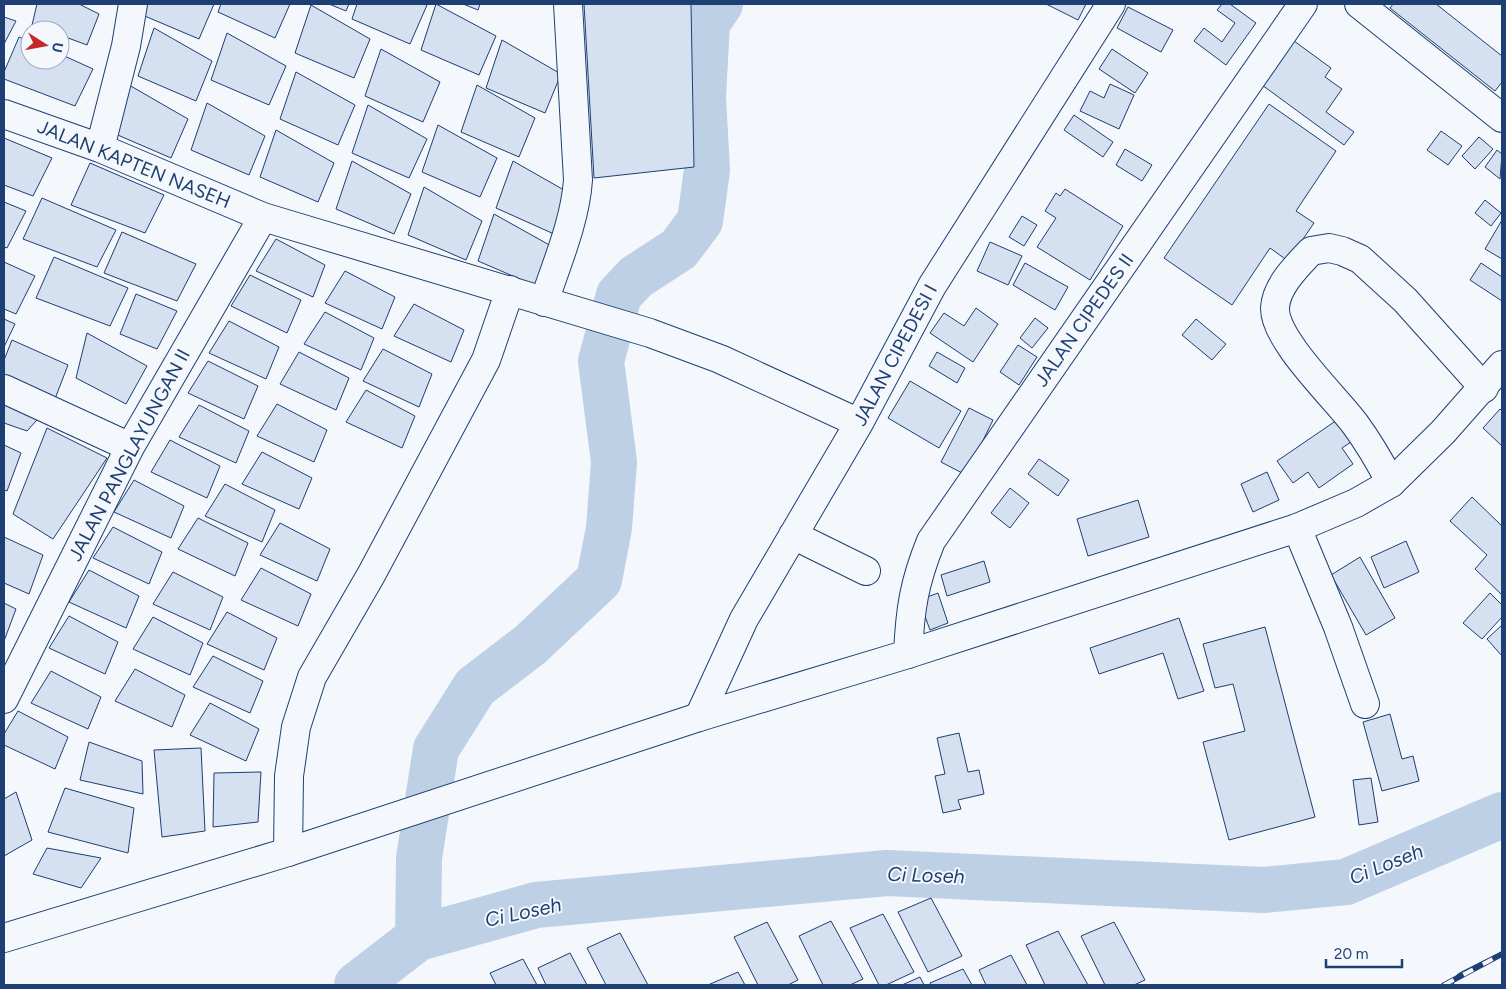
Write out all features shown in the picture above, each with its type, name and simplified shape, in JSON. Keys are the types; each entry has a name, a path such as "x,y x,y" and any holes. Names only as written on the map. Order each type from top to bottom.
{"main road":[{"path":"100,148 126,46 133,4"},
{"path":"544,302 571,222 578,187 568,4"},
{"name":"JALAN CIPEDESI I","path":"700,717 744,619 859,424 932,286 1111,4"},
{"name":"JALAN CIPEDES II","path":"908,654 910,615 916,578 931,540 1303,4"},
{"path":"1359,4 1502,118"},
{"name":"JALAN KAPTEN NASEH","path":"4,114 100,148 264,217 650,333 720,359 859,424"},
{"name":"JALAN PANGLAYUNGAN II","path":"4,699 24,654 130,447 264,217"},
{"path":"1391,483 1374,451 1354,422 1287,342 1276,320 1275,307 1281,288 1311,251 1329,248 1342,251 1360,260 1405,300 1484,388"},
{"path":"288,852 290,768 296,727 312,677 371,575 486,360 510,290"},
{"path":"4,938 288,852 470,794 700,717 908,654 1297,528 1356,503 1391,483 1484,388 1502,365"},
{"path":"4,389 130,447"},
{"path":"1297,528 1338,627 1365,704"},
{"path":"793,535 866,571"},
{"path":"1468,985 1502,968"}],"building":[{"path":"37,4 79,4 99,14 87,45 70,39 70,20 33,20"},
{"path":"144,4 214,4 199,39 140,14"},
{"path":"221,4 290,4 275,38 218,12"},
{"path":"329,4 349,4 346,11"},
{"path":"357,4 427,5 410,44 352,19"},
{"path":"436,4 496,36 479,75 421,50"},
{"path":"463,4 480,4 478,10"},
{"path":"584,4 691,4 694,167 594,178"},
{"path":"1046,4 1086,4 1078,20"},
{"path":"1222,4 1230,4 1256,23 1226,65 1194,41 1204,28 1222,42 1235,23 1217,10"},
{"path":"1393,4 1436,4 1502,56 1502,82 1495,91 1390,8"},
{"path":"311,5 370,39 354,78 295,53"},
{"path":"1128,7 1173,30 1161,52 1117,28"},
{"path":"4,17 16,21 4,44"},
{"path":"154,28 212,61 196,101 138,76"},
{"path":"227,33 286,66 269,105 211,80"},
{"path":"19,37 20,70 70,70 70,59 93,69 75,106 4,79 4,72"},
{"path":"502,40 561,74 545,113 486,88"},
{"path":"1294,41 1331,68 1325,77 1342,89 1326,112 1354,132 1344,145 1262,85"},
{"path":"381,49 440,82 423,122 365,96"},
{"path":"1112,49 1148,73 1135,93 1099,69"},
{"path":"296,72 355,105 338,145 280,119"},
{"path":"1110,84 1134,95 1119,129 1080,111 1090,91 1104,98"},
{"path":"129,85 188,119 171,158 113,133"},
{"path":"477,85 535,118 519,157 461,132"},
{"path":"207,103 265,136 249,175 191,150"},
{"path":"1269,104 1336,151 1296,211 1314,223 1288,261 1270,248 1232,305 1164,258"},
{"path":"368,105 427,139 409,178 352,153"},
{"path":"1074,115 1113,142 1103,157 1064,130"},
{"path":"438,125 497,158 480,197 422,172"},
{"path":"276,130 334,163 318,202 260,177"},
{"path":"1441,131 1462,146 1448,165 1427,150"},
{"path":"1479,137 1493,149 1475,169 1462,156"},
{"path":"4,138 52,158 33,196 4,185"},
{"path":"1125,149 1152,165 1142,181 1116,165"},
{"path":"1497,150 1502,154 1500,179 1485,167"},
{"path":"352,161 411,194 394,234 336,209"},
{"path":"513,161 571,194 554,234 496,208"},
{"path":"90,163 164,195 145,233 71,205"},
{"path":"424,187 482,221 466,260 408,235"},
{"path":"1065,189 1123,226 1090,280 1037,247 1056,218 1045,211 1056,193 1060,196"},
{"path":"42,198 116,230 97,267 23,239"},
{"path":"1485,200 1501,213 1491,226 1475,213"},
{"path":"4,202 26,211 7,248 4,247"},
{"path":"494,214 553,247 536,286 478,261"},
{"path":"1022,216 1037,225 1024,246 1009,237"},
{"path":"1502,220 1502,259 1485,249"},
{"path":"122,232 196,264 177,301 104,273"},
{"path":"276,239 325,265 313,297 256,271"},
{"path":"990,242 1022,256 1008,285 977,271"},
{"path":"54,257 128,288 110,326 36,298"},
{"path":"4,262 35,276 16,314 4,309"},
{"path":"1025,263 1068,287 1055,310 1013,285"},
{"path":"1481,263 1502,277 1502,301 1470,280"},
{"path":"345,271 395,297 382,329 325,303"},
{"path":"250,275 301,300 287,333 231,306"},
{"path":"136,294 177,311 157,349 120,334"},
{"path":"414,304 464,330 451,362 394,336"},
{"path":"976,308 998,324 973,362 930,333 944,313 964,326"},
{"path":"325,312 374,338 361,370 304,344"},
{"path":"1035,318 1048,328 1032,348 1020,338"},
{"path":"4,319 15,324 4,347"},
{"path":"1196,319 1226,344 1212,360 1182,335"},
{"path":"229,321 279,347 266,379 209,353"},
{"path":"87,333 147,366 126,404 76,378"},
{"path":"12,340 68,365 53,404 4,384 4,360"},
{"path":"1018,345 1037,357 1019,385 1000,372"},
{"path":"383,349 432,374 419,407 363,381"},
{"path":"299,352 349,378 336,410 280,384"},
{"path":"937,352 965,368 957,383 929,366"},
{"path":"208,361 258,386 244,419 188,393"},
{"path":"910,381 961,411 939,448 888,418"},
{"path":"366,390 415,416 402,448 346,422"},
{"path":"4,395 45,411 27,431 4,423"},
{"path":"277,404 327,430 314,462 257,436"},
{"path":"199,405 249,431 236,463 179,437"},
{"path":"969,408 993,420 966,475 941,462"},
{"path":"1500,409 1502,411 1502,446 1483,428"},
{"path":"1340,418 1354,440 1342,448 1353,464 1319,488 1308,472 1293,483 1277,461"},
{"path":"47,428 107,458 53,539 13,514"},
{"path":"170,440 220,466 207,498 151,472"},
{"path":"4,445 21,453 7,491 4,490"},
{"path":"262,452 312,478 299,509 242,484"},
{"path":"1039,459 1069,480 1058,496 1028,474"},
{"path":"1267,472 1279,500 1253,512 1241,484"},
{"path":"134,480 184,506 171,538 114,512"},
{"path":"225,484 275,510 262,542 205,516"},
{"path":"1010,488 1029,503 1010,528 991,513"},
{"path":"1472,497 1502,526 1502,595 1475,569 1487,555 1450,521"},
{"path":"1138,500 1149,537 1088,556 1077,519"},
{"path":"198,518 248,543 235,576 178,549"},
{"path":"280,523 330,549 317,581 260,555"},
{"path":"113,527 162,552 149,584 93,558"},
{"path":"4,537 43,555 29,594 4,583"},
{"path":"1406,541 1419,572 1384,588 1371,557"},
{"path":"1360,557 1395,618 1366,635 1331,575"},
{"path":"984,561 990,582 947,596 941,575"},
{"path":"261,568 311,594 298,626 241,600"},
{"path":"89,570 139,596 126,628 69,602"},
{"path":"173,572 223,597 210,630 153,604"},
{"path":"938,593 948,623 930,630 919,600"},
{"path":"1490,593 1502,605 1502,617 1482,639 1463,623"},
{"path":"4,603 16,609 4,641"},
{"path":"227,612 277,638 264,670 207,644"},
{"path":"69,616 118,642 105,674 49,648"},
{"path":"153,617 203,643 190,675 133,649"},
{"path":"1179,618 1204,691 1178,699 1163,653 1099,674 1090,648"},
{"path":"1502,625 1502,656 1487,639"},
{"path":"1265,627 1315,817 1229,840 1203,742 1245,731 1233,684 1215,688 1203,644"},
{"path":"213,656 263,681 250,713 193,687"},
{"path":"135,669 185,695 172,727 115,701"},
{"path":"51,671 101,697 88,729 31,703"},
{"path":"210,703 259,729 246,761 190,735"},
{"path":"18,711 68,737 55,769 4,745 4,734"},
{"path":"1390,714 1402,759 1413,756 1419,781 1382,791 1363,722"},
{"path":"959,733 968,772 979,770 984,794 958,800 961,809 943,813 935,776 945,774 937,738"},
{"path":"89,742 142,761 143,794 80,780"},
{"path":"201,748 205,831 162,837 154,750"},
{"path":"261,772 258,822 213,827 214,773"},
{"path":"1371,778 1378,822 1359,825 1353,780"},
{"path":"65,788 134,808 128,853 48,832"},
{"path":"16,792 32,840 4,856 4,799"},
{"path":"47,848 101,858 81,888 33,874"},
{"path":"931,898 962,956 928,972 898,912"},
{"path":"883,914 914,972 886,985 879,985 850,928"},
{"path":"831,921 863,979 850,985 823,985 799,936"},
{"path":"767,922 798,980 788,985 758,985 734,937"},
{"path":"1114,922 1145,980 1134,985 1105,985 1081,936"},
{"path":"1058,931 1088,985 1045,985 1026,945"},
{"path":"620,933 648,985 606,985 587,948"},
{"path":"570,953 587,985 546,985 538,968"},
{"path":"1011,955 1027,985 986,985 979,970"},
{"path":"523,959 537,985 496,985 490,973"},
{"path":"963,969 972,985 931,985 930,983"},
{"path":"738,972 745,985 708,985"},
{"path":"920,977 924,985 902,985"}],"waterway":[{"path":"418,938 419,858 436,749 475,687 530,645 599,580 609,528 614,462 601,361 619,295 636,277 679,249 700,221 707,170 703,97 707,23 720,4"},
{"name":"Ci Loseh","path":"357,985 418,938 536,905 887,873 1263,890 1346,882 1502,815"}],"railway":[{"path":"1444,985 1502,954"}]}
